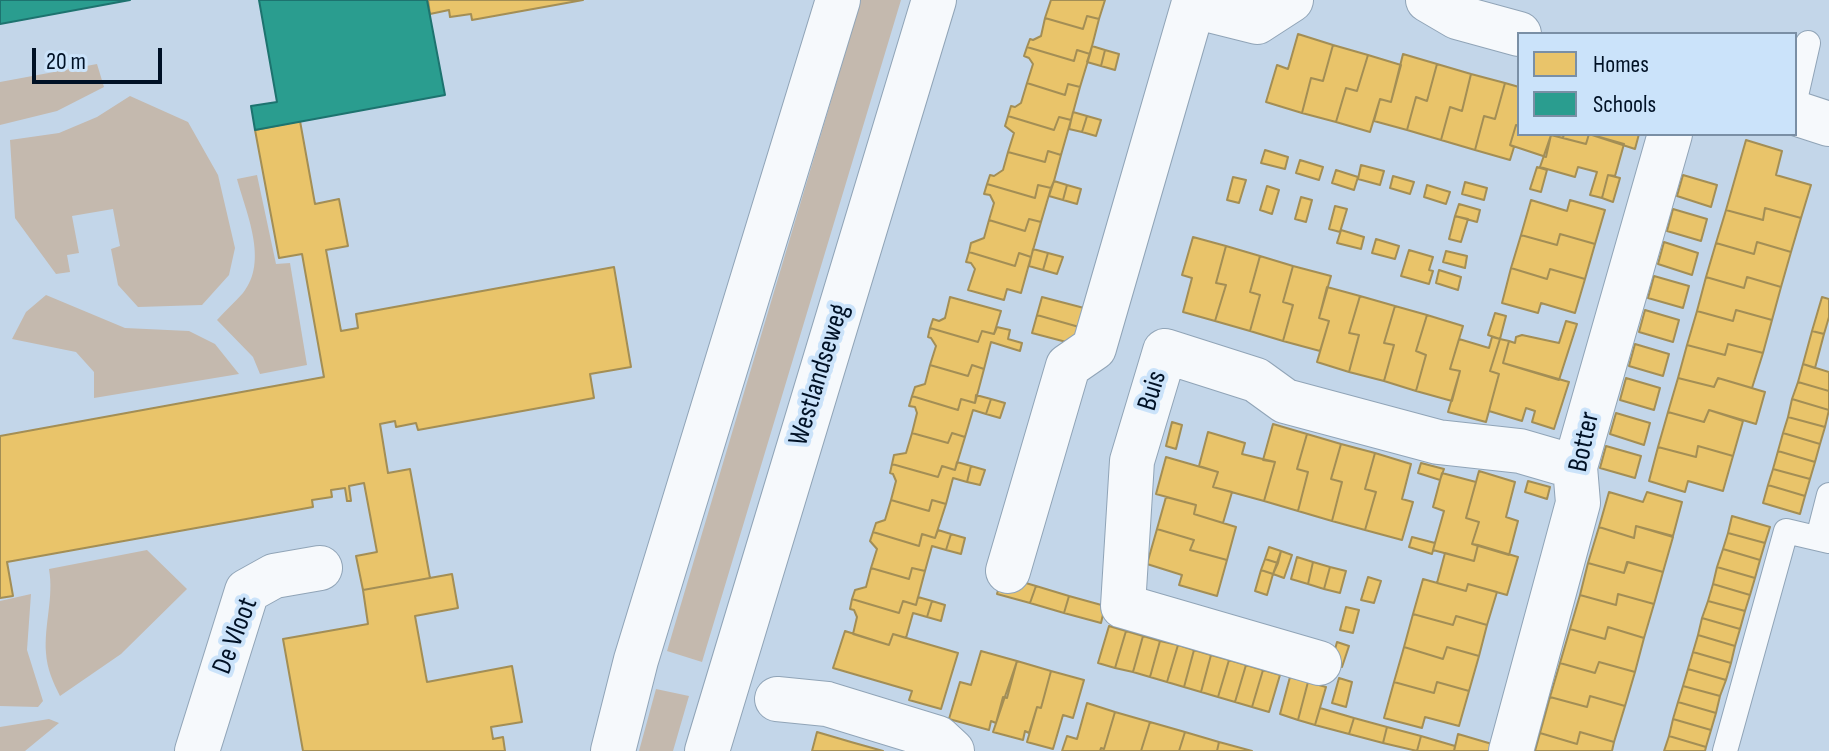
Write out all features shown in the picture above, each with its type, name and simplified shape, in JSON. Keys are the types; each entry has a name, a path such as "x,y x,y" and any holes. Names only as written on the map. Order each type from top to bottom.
{"street":[{"path":"613,751 636,660 838,0"},
{"name":"Westlandseweg","path":"707,751 934,0"},
{"path":"1008,571 1068,366 1094,348 1193,6 1257,22 1291,0"},
{"path":"1428,0 1457,17 1517,33"},
{"path":"1797,114 1829,124"},
{"name":"Botter","path":"1511,751 1578,503 1575,467 1669,136"},
{"name":"Buis","path":"1319,663 1123,606 1132,461 1165,351 1256,380 1285,401 1438,442 1520,451 1575,467"},
{"name":"De Vloot","path":"197,751 247,591 274,576 320,568"},
{"path":"777,699 827,704 938,738 952,751"}],"lane":[{"path":"1797,91 1808,43"},
{"path":"1725,751 1786,531 1823,540 1829,495"}],"shaded area":[{"path":"861,0 901,0 702,662 667,651"},
{"path":"97,64 104,87 57,111 0,125 0,82"},
{"path":"130,96 188,122 218,175 235,248 229,275 202,305 138,307 118,285 111,249 120,246 113,209 72,216 79,253 67,255 70,272 56,274 15,218 10,140 59,133 97,117"},
{"path":"257,175 276,264 290,263 307,365 260,374 253,357 217,320 251,280 255,252 253,237 237,179"},
{"path":"46,295 125,328 189,331 215,344 239,374 94,398 94,372 76,352 12,339 26,312"},
{"path":"147,550 187,589 121,654 60,696 46,653 49,569"},
{"path":"31,594 27,650 43,701 38,707 0,706 0,601"},
{"path":"656,689 689,696 673,751 639,751"},
{"path":"49,719 59,723 25,751 0,751 0,727"}],"building: Homes":[{"path":"428,0 583,0 472,20 471,14 450,17 449,10 430,14"},
{"path":"1051,0 1105,0 1099,19 1087,16 1083,29 1045,18"},
{"path":"1087,16 1099,19 1090,54 1077,50 1074,61 1027,47 1030,39 1041,36 1045,18 1083,29"},
{"path":"1298,34 1333,45 1323,81 1311,78 1302,113 1266,102 1277,65 1288,69"},
{"path":"1333,45 1368,55 1357,91 1346,88 1336,122 1302,113 1311,78 1323,81"},
{"path":"1092,46 1105,50 1101,66 1087,62"},
{"path":"1027,47 1074,61 1077,50 1090,54 1080,87 1068,84 1065,95 1027,83 1033,64 1024,56"},
{"path":"1105,50 1119,54 1115,70 1101,66"},
{"path":"1403,54 1437,64 1427,101 1416,97 1407,130 1374,121 1380,99 1391,102"},
{"path":"1368,55 1401,65 1391,102 1380,99 1370,132 1336,122 1346,88 1357,91"},
{"path":"1437,64 1471,74 1462,111 1450,107 1441,140 1407,130 1416,97 1427,101"},
{"path":"1471,74 1505,83 1495,119 1484,116 1475,150 1441,140 1450,107 1462,111"},
{"path":"1027,83 1065,95 1068,84 1080,87 1071,120 1059,117 1054,130 1008,116 1011,106 1021,103"},
{"path":"1505,83 1517,86 1517,125 1510,145 1514,147 1510,160 1475,150 1484,116 1495,119"},
{"path":"1073,112 1087,116 1082,132 1069,129"},
{"path":"1008,116 1054,130 1059,117 1071,120 1061,155 1048,151 1045,162 1008,152 1014,133 1005,126"},
{"path":"1087,116 1101,120 1096,136 1082,132"},
{"path":"300,121 315,204 339,199 348,246 326,250 341,331 358,328 356,314 614,267 631,367 590,374 594,398 418,430 416,423 396,427 395,421 380,424 388,473 410,469 430,578 363,590 356,556 377,552 364,483 349,486 351,501 347,501 345,488 331,490 332,497 312,500 313,507 7,562 13,596 0,598 0,436 324,377 302,254 279,258 255,130"},
{"path":"1516,125 1517,136 1551,136 1546,157 1510,145"},
{"path":"1551,136 1586,144 1588,136 1596,136 1624,144 1615,176 1608,175 1602,198 1590,195 1597,172 1578,167 1575,177 1540,167"},
{"path":"1564,136 1588,136 1586,144"},
{"path":"1595,136 1638,136 1635,149"},
{"path":"1746,140 1782,151 1776,175 1811,185 1801,218 1765,208 1763,220 1726,210"},
{"path":"1265,150 1288,157 1285,169 1261,163"},
{"path":"1048,151 1061,155 1054,181 1051,188 1038,185 1035,198 987,184 990,175 1003,170 1008,152 1045,162"},
{"path":"1300,160 1323,167 1319,180 1296,173"},
{"path":"1361,165 1384,171 1380,185 1358,179"},
{"path":"1537,167 1547,170 1541,192 1530,189"},
{"path":"1336,170 1358,177 1354,190 1332,183"},
{"path":"1608,175 1620,178 1613,202 1602,198"},
{"path":"1683,175 1717,185 1711,207 1677,196"},
{"path":"1393,176 1414,182 1410,194 1390,188"},
{"path":"1233,177 1246,180 1239,203 1227,200"},
{"path":"1054,181 1067,185 1063,200 1049,196"},
{"path":"1465,182 1487,188 1484,200 1462,194"},
{"path":"987,184 1035,198 1038,185 1051,188 1041,222 1029,219 1025,231 989,220 994,203 990,195 984,194"},
{"path":"1067,185 1081,189 1077,204 1063,200"},
{"path":"1427,185 1450,192 1446,204 1424,197"},
{"path":"1267,186 1279,190 1272,214 1260,210"},
{"path":"1301,197 1312,200 1306,222 1295,219"},
{"path":"1531,200 1567,211 1570,200 1605,210 1595,244 1560,234 1557,245 1521,235"},
{"path":"1459,204 1480,210 1477,222 1455,216"},
{"path":"1335,206 1347,209 1340,232 1329,229"},
{"path":"1765,208 1801,218 1791,252 1757,242 1754,254 1716,243 1726,210 1763,220"},
{"path":"1673,209 1707,219 1701,241 1667,231"},
{"path":"1455,216 1468,219 1461,242 1449,239"},
{"path":"1029,219 1041,222 1031,257 1019,253 1015,266 969,252 971,243 984,238 989,220 1025,231"},
{"path":"1341,230 1364,237 1361,249 1337,243"},
{"path":"1560,234 1595,244 1585,279 1550,269 1547,279 1511,268 1521,235 1557,245"},
{"path":"1193,237 1226,246 1216,283 1226,285 1215,321 1183,312 1192,278 1182,275"},
{"path":"1376,239 1399,246 1395,259 1372,253"},
{"path":"1664,242 1698,253 1692,275 1658,264"},
{"path":"1757,242 1791,252 1781,287 1747,277 1744,288 1706,277 1716,243 1754,254"},
{"path":"1226,246 1260,256 1250,292 1260,295 1250,331 1215,321 1226,285 1216,283"},
{"path":"1033,249 1048,253 1043,270 1029,266"},
{"path":"1409,250 1433,257 1429,284 1401,276"},
{"path":"1446,251 1467,256 1465,268 1443,262"},
{"path":"969,252 1015,266 1019,253 1031,257 1021,293 1007,289 1004,300 968,290 975,269 966,262"},
{"path":"1048,253 1063,257 1057,274 1043,270"},
{"path":"1260,256 1293,266 1283,302 1293,305 1283,341 1250,331 1260,295 1250,292"},
{"path":"1293,266 1331,276 1319,318 1329,321 1320,351 1283,341 1293,305 1283,302"},
{"path":"1511,268 1547,279 1550,269 1585,279 1575,313 1541,303 1538,313 1502,303"},
{"path":"1439,270 1461,277 1458,290 1436,283"},
{"path":"1654,276 1689,286 1683,308 1648,298"},
{"path":"1706,277 1744,288 1747,277 1781,287 1772,320 1736,310 1733,321 1697,311"},
{"path":"1327,287 1360,296 1349,333 1359,335 1349,372 1317,362 1329,321 1319,318"},
{"path":"1360,296 1395,306 1384,343 1394,345 1384,381 1349,372 1359,335 1349,333"},
{"path":"950,297 1001,311 994,334 982,331 978,342 930,328 933,319 939,321 945,318"},
{"path":"1042,297 1084,308 1079,327 1037,315"},
{"path":"1822,297 1829,299 1829,317 1824,334 1812,331"},
{"path":"1395,306 1427,315 1416,351 1426,355 1416,391 1384,381 1394,345 1384,343"},
{"path":"1645,310 1679,320 1673,342 1639,332"},
{"path":"1736,310 1772,320 1763,353 1728,344 1725,355 1687,345 1697,311 1733,321"},
{"path":"1495,313 1506,316 1500,339 1488,335"},
{"path":"1037,315 1079,327 1074,344 1032,333"},
{"path":"1427,315 1463,326 1450,369 1460,371 1452,401 1416,391 1426,355 1416,351"},
{"path":"1566,321 1577,324 1559,380 1503,363 1509,341 1515,343 1516,337 1522,335 1559,343"},
{"path":"997,327 1010,330 1008,339 1022,343 1020,351 991,342 984,369 972,365 968,376 930,365 936,346 928,337 930,328 978,342 982,331 994,334"},
{"path":"1812,331 1824,334 1815,368 1803,364"},
{"path":"1492,337 1500,339 1490,371 1499,374 1486,422 1448,412 1460,371 1450,369 1459,339 1489,348"},
{"path":"1500,339 1509,341 1503,363 1569,382 1554,429 1532,422 1535,411 1526,408 1522,421 1489,411 1499,374 1490,371"},
{"path":"1635,344 1669,354 1663,376 1629,366"},
{"path":"1728,344 1763,353 1752,388 1718,378 1714,387 1678,378 1687,345 1725,355"},
{"path":"1803,364 1829,372 1829,391 1798,382"},
{"path":"930,365 968,376 972,365 984,369 975,403 961,399 958,410 912,396 915,387 925,384"},
{"path":"1626,378 1660,388 1654,410 1620,400"},
{"path":"1678,378 1714,387 1718,378 1765,392 1756,424 1709,410 1704,422 1668,412"},
{"path":"1798,382 1829,391 1829,410 1792,399"},
{"path":"976,395 991,399 986,414 973,410 965,437 952,433 948,443 912,433 917,413 915,407 909,406 912,396 958,410 961,399 975,403"},
{"path":"991,399 1005,403 1000,418 986,414"},
{"path":"1792,399 1829,410 1825,427 1788,417"},
{"path":"1709,410 1743,421 1733,456 1698,446 1696,457 1658,447 1668,412 1704,422"},
{"path":"1616,413 1650,423 1644,445 1610,434"},
{"path":"1788,417 1825,427 1820,444 1783,433"},
{"path":"1172,422 1182,425 1176,449 1166,446"},
{"path":"1273,424 1307,434 1297,469 1308,472 1298,511 1264,501 1275,462 1263,460"},
{"path":"1208,432 1245,443 1242,454 1275,462 1264,501 1213,487 1218,472 1199,466"},
{"path":"912,433 948,443 952,433 965,437 955,470 942,466 938,477 892,464 894,455 906,453"},
{"path":"1783,433 1820,444 1815,462 1778,451"},
{"path":"1307,434 1341,444 1331,479 1342,482 1332,521 1298,511 1308,472 1297,469"},
{"path":"1341,444 1375,453 1365,489 1376,492 1365,530 1332,521 1342,482 1331,479"},
{"path":"1606,446 1641,456 1635,478 1600,468"},
{"path":"1698,446 1733,456 1723,491 1688,481 1685,492 1649,481 1658,447 1696,457"},
{"path":"1778,451 1815,462 1810,479 1773,469"},
{"path":"1375,453 1411,464 1402,499 1413,502 1402,540 1365,530 1376,492 1365,489"},
{"path":"1166,457 1218,472 1213,487 1232,492 1223,523 1194,514 1196,505 1156,494"},
{"path":"957,462 971,466 967,482 953,478 946,504 932,500 929,511 891,500 896,481 890,473 892,464 938,477 942,466 955,470"},
{"path":"1421,463 1444,469 1440,480 1418,473"},
{"path":"971,466 985,470 980,485 967,482"},
{"path":"1773,469 1810,479 1805,496 1768,485"},
{"path":"1479,471 1515,482 1506,517 1518,521 1509,555 1472,544 1479,522 1466,518"},
{"path":"1442,473 1476,482 1466,518 1479,522 1472,544 1478,545 1474,561 1433,550 1444,511 1433,507"},
{"path":"1528,481 1550,487 1547,499 1525,492"},
{"path":"1768,485 1805,496 1800,514 1763,503"},
{"path":"1609,492 1643,502 1647,492 1682,502 1673,536 1636,526 1634,538 1599,527"},
{"path":"1166,497 1196,505 1194,514 1236,527 1227,560 1190,550 1194,540 1157,529"},
{"path":"891,500 929,511 932,500 946,504 935,538 922,534 919,546 873,532 876,523 885,520"},
{"path":"1732,516 1770,527 1765,543 1728,533"},
{"path":"1636,526 1673,537 1663,572 1628,562 1624,573 1588,563 1599,527 1634,538"},
{"path":"1157,529 1194,540 1190,550 1227,560 1217,596 1179,585 1182,575 1147,564"},
{"path":"938,530 951,534 946,550 932,546 925,571 912,568 909,579 871,568 877,549 870,541 873,532 919,546 922,534 935,538"},
{"path":"1728,533 1765,543 1760,560 1723,549"},
{"path":"951,534 965,538 961,554 946,550"},
{"path":"1412,537 1435,543 1432,554 1409,547"},
{"path":"1478,545 1518,557 1507,595 1468,584 1466,591 1437,583 1445,553 1474,561"},
{"path":"1269,547 1281,551 1278,563 1265,559"},
{"path":"1723,549 1760,560 1755,578 1717,567"},
{"path":"1281,551 1292,555 1284,578 1273,574"},
{"path":"1297,557 1313,562 1308,584 1291,579"},
{"path":"1265,559 1278,563 1273,574 1261,570"},
{"path":"1313,562 1330,567 1324,589 1308,584"},
{"path":"1627,562 1663,572 1654,604 1618,594 1616,605 1580,595 1588,563 1624,573"},
{"path":"1330,567 1346,571 1340,593 1324,589"},
{"path":"1717,567 1755,578 1750,595 1713,584"},
{"path":"871,568 909,579 912,568 925,571 916,605 903,601 899,613 852,599 855,590 866,587"},
{"path":"1261,570 1273,574 1267,595 1255,591"},
{"path":"452,574 458,608 415,616 427,682 512,666 522,722 491,727 493,739 503,737 505,751 303,751 283,639 368,624 363,590"},
{"path":"1002,576 1036,586 1030,603 997,594"},
{"path":"1368,577 1381,581 1374,603 1361,600"},
{"path":"1423,579 1466,591 1468,584 1497,592 1487,625 1456,616 1453,625 1413,614"},
{"path":"1713,584 1750,595 1745,611 1708,601"},
{"path":"1036,586 1069,596 1064,613 1030,603"},
{"path":"1618,594 1654,604 1644,638 1608,627 1605,639 1570,629 1580,595 1616,605"},
{"path":"1069,596 1105,606 1101,623 1064,613"},
{"path":"918,597 932,601 927,617 913,613 906,638 893,634 889,645 853,634 857,617 850,609 852,599 899,613 903,601 916,605"},
{"path":"932,601 945,605 941,621 927,617"},
{"path":"1708,601 1745,611 1740,629 1702,618"},
{"path":"1346,607 1359,610 1353,633 1340,630"},
{"path":"1413,614 1453,625 1456,616 1487,625 1479,656 1447,647 1443,659 1404,647"},
{"path":"1702,618 1740,629 1735,646 1698,635"},
{"path":"1109,626 1126,631 1115,668 1098,663"},
{"path":"1608,627 1644,638 1635,672 1599,662 1595,673 1560,663 1570,629 1605,639"},
{"path":"845,631 889,645 893,634 958,653 941,709 909,700 912,691 833,668"},
{"path":"1126,631 1143,636 1133,672 1115,668"},
{"path":"1698,635 1735,646 1731,663 1693,652"},
{"path":"1143,636 1160,641 1150,677 1133,672"},
{"path":"1160,641 1178,645 1167,682 1150,677"},
{"path":"1337,642 1349,646 1342,667 1331,664"},
{"path":"1178,645 1194,650 1184,687 1167,682"},
{"path":"1404,647 1443,659 1447,647 1479,656 1469,691 1437,682 1434,693 1394,682"},
{"path":"1194,650 1211,655 1201,692 1184,687"},
{"path":"981,651 1017,661 1007,698 1003,697 996,723 991,721 989,730 949,719 960,682 971,685"},
{"path":"1693,652 1731,663 1726,680 1688,669"},
{"path":"1211,655 1229,660 1218,697 1201,692"},
{"path":"1229,660 1246,665 1235,702 1218,697"},
{"path":"1017,661 1051,671 1041,708 1037,707 1029,733 1025,731 1023,740 993,732"},
{"path":"1599,662 1635,672 1625,706 1590,696 1587,707 1550,697 1560,663 1595,673"},
{"path":"1246,665 1263,670 1252,707 1235,702"},
{"path":"1688,669 1726,680 1720,696 1683,686"},
{"path":"1263,670 1280,675 1269,712 1252,707"},
{"path":"1051,671 1084,680 1073,718 1063,715 1053,749 1027,742"},
{"path":"1290,677 1308,682 1298,720 1280,714"},
{"path":"1339,678 1352,682 1346,707 1332,703"},
{"path":"1308,682 1326,687 1315,725 1298,720"},
{"path":"1394,682 1434,693 1437,682 1469,691 1459,726 1425,717 1422,728 1384,718"},
{"path":"1683,686 1720,696 1716,713 1678,702"},
{"path":"1590,696 1625,706 1614,742 1580,732 1577,744 1540,733 1550,697 1587,707"},
{"path":"1678,702 1716,713 1711,730 1673,719"},
{"path":"1087,703 1115,712 1104,749 1062,751 1067,736 1077,739"},
{"path":"1320,708 1354,718 1349,734 1315,725"},
{"path":"1115,712 1150,722 1141,751 1100,751 1104,749"},
{"path":"1354,718 1387,727 1383,743 1349,734"},
{"path":"1673,719 1711,730 1706,747 1669,736"},
{"path":"1150,722 1185,732 1179,751 1141,751"},
{"path":"1387,727 1421,736 1417,751 1383,743"},
{"path":"817,732 851,742 883,751 812,751"},
{"path":"1185,732 1219,742 1217,751 1179,751"},
{"path":"1580,732 1614,742 1612,751 1535,751 1540,733 1577,744"},
{"path":"1458,734 1492,744 1490,751 1454,751"},
{"path":"1421,736 1455,746 1454,751 1417,751"},
{"path":"1669,736 1706,747 1705,751 1664,751"},
{"path":"1219,742 1252,751 1217,751"}],"building: Schools":[{"path":"0,0 130,0 0,24"},
{"path":"259,0 427,0 445,95 255,130 251,106 277,102"}]}
